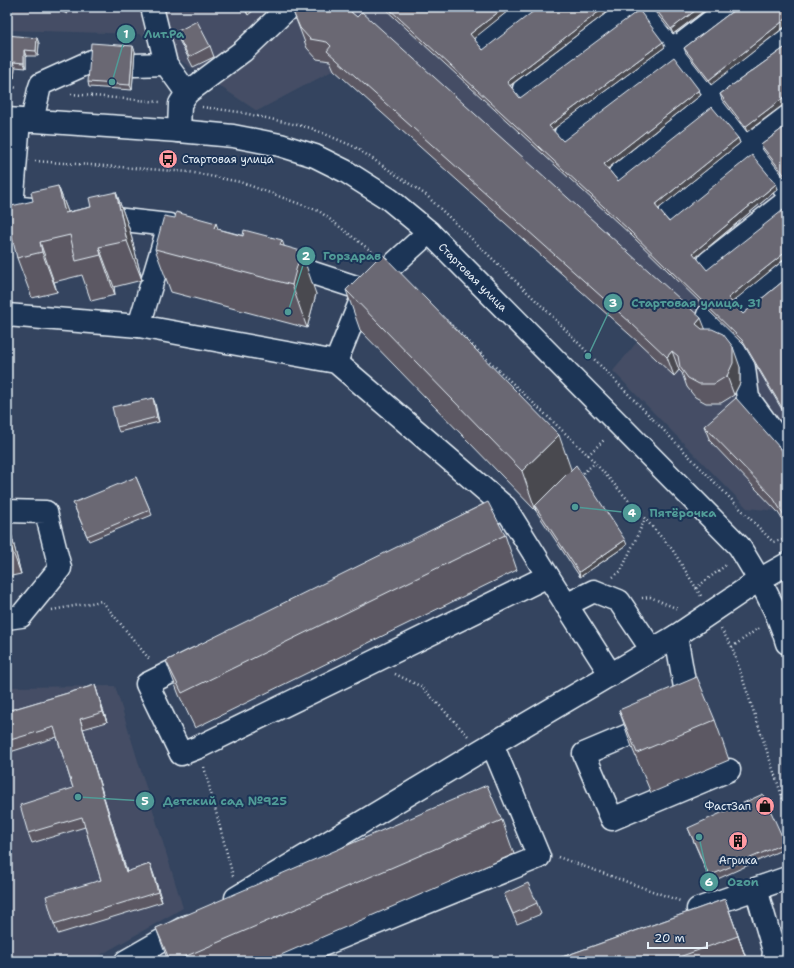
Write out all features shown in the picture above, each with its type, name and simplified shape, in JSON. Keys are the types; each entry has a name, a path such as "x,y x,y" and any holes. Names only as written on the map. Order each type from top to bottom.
{"street":[{"path":"152,7 166,64 188,93"},
{"path":"485,42 529,7"},
{"path":"524,90 630,7"},
{"path":"643,7 674,50 714,96 787,192"},
{"path":"566,133 730,7"},
{"path":"179,131 180,104 188,93 243,51 288,8"},
{"path":"620,173 714,96 787,40"},
{"path":"139,326 179,228 10,207 19,120 42,84 92,61 134,65 166,64"},
{"path":"671,210 750,145 787,117"},
{"name":"Стартовая улица","path":"19,120 233,136 280,145 315,156 345,171 389,199 429,232 739,546 759,580 777,616 787,643"},
{"path":"709,262 787,201"},
{"path":"336,362 365,290 429,232"},
{"path":"262,256 365,290"},
{"path":"743,307 787,272"},
{"path":"7,315 139,326 336,362 505,507 611,675"},
{"path":"708,315 740,352 748,398 787,451"},
{"path":"448,535 505,507"},
{"path":"7,511 46,512 60,568 14,617"},
{"path":"126,961 149,955 238,896 676,636 759,580 787,564"},
{"path":"213,652 147,684 181,754 199,747 548,576"},
{"path":"566,605 594,591 620,601 652,650"},
{"path":"676,636 689,710 584,754 612,819 729,770"},
{"path":"283,961 312,956 538,857 487,748"},
{"path":"679,916 787,878"},
{"path":"756,890 774,951 773,961"}],"path":[{"path":"16,160 189,172 240,182 319,211 391,266"},
{"path":"441,315 588,455 672,549 706,616 732,647 787,811"},
{"path":"583,473 595,463"},
{"path":"594,591 621,571 645,519"},
{"path":"773,542 787,539"},
{"path":"620,601 650,597 706,616"},
{"path":"14,617 102,601 163,676"},
{"path":"372,663 422,687 487,748"},
{"path":"199,747 238,896"},
{"path":"535,849 701,908"}],"shaded area":[{"path":"7,7 787,7 787,527 777,511 747,508 613,371 637,342 334,70 257,111 139,34 7,30"},
{"path":"115,686 183,908 90,961 7,961 7,687"}],"building":[{"path":"296,7 350,7 351,12 357,17 362,12 701,318 696,324 702,329 712,329 723,334 733,347 733,363 727,376 714,384 699,384 688,378 680,367 678,356 672,351 667,357 327,51 331,46 327,42 310,39 300,28 294,14"},
{"path":"387,7 505,7 470,34 483,50 539,7 605,7 507,82 520,98 639,10 663,42 549,126 563,141 674,57 699,90 604,164 618,181 712,107 738,138 655,205 669,222 752,155 776,184 693,253 707,270 787,207 787,251 728,298 743,314 787,278 787,416 742,340 629,230"},
{"path":"654,7 700,7 671,29"},
{"path":"738,7 787,7 787,18 709,80 684,48"},
{"path":"197,21 210,46 189,57 176,32"},
{"path":"7,35 37,38 36,51 24,50 24,63 13,62 12,73 7,73"},
{"path":"91,43 133,46 130,85 88,82"},
{"path":"787,46 787,95 745,127 720,94"},
{"path":"787,125 787,176 786,177 761,145"},
{"path":"58,186 65,213 91,207 89,198 116,192 127,241 99,247 101,255 76,261 70,235 40,242 42,252 17,258 7,216 7,207 33,201 31,192"},
{"path":"176,212 216,223 214,228 243,236 244,230 282,240 280,245 301,251 292,285 155,249 164,216 175,218"},
{"path":"382,254 559,435 522,471 346,290"},
{"path":"153,398 157,417 117,427 112,407"},
{"path":"736,398 787,456 787,520 772,496 704,426"},
{"path":"576,465 625,540 579,572 535,506"},
{"path":"136,477 150,510 87,536 73,503"},
{"path":"488,502 505,535 182,693 166,661"},
{"path":"697,677 715,720 637,753 619,710"},
{"path":"95,685 103,712 80,719 126,872 150,864 158,892 54,924 46,896 101,880 82,817 28,833 20,805 73,788 54,727 7,741 7,711"},
{"path":"487,785 502,820 175,961 170,961 156,928"},
{"name":"Агрика","path":"763,794 785,843 709,876 688,828"},
{"path":"528,883 537,903 513,914 504,894"},
{"path":"725,899 738,936 668,961 551,961"}],"place":[{"name":"Лит.Ра","path":"112,82"},
{"name":"Стартовая улица","path":"168,159"},
{"name":"Горздрав","path":"288,312"},
{"name":"Стартовая улица, 31","path":"588,356"},
{"name":"Пятёрочка","path":"575,507"},
{"name":"Детский сад №925","path":"78,797"},
{"name":"ФастЗап","path":"765,806"},
{"name":"Ozon","path":"699,837"},
{"name":"Агрика","path":"738,841"}]}
